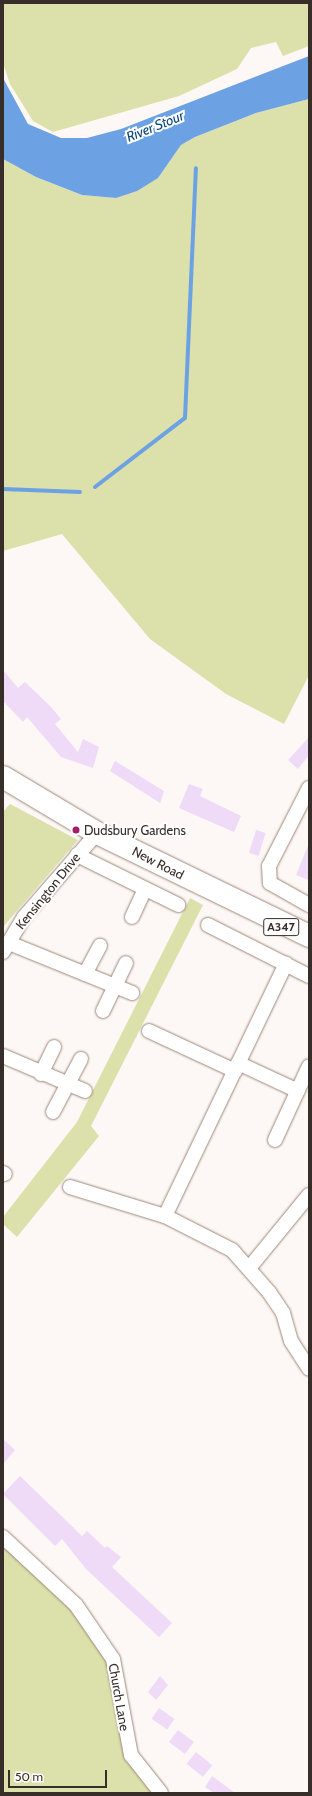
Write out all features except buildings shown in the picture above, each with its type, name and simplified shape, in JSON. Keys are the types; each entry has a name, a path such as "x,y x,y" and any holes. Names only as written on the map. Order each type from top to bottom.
{"main road":[{"name":"New Road","path":"3,777 97,833 252,910 309,936"},
{"name":"New Road","path":"252,910 309,945"}],"street":[{"path":"309,788 269,866 270,883 309,905"},
{"name":"Kensington Drive","path":"6,947 24,917 97,833"},
{"path":"77,855 178,905"},
{"path":"132,917 145,889"},
{"path":"208,925 309,976"},
{"path":"85,974 100,946"},
{"path":"6,947 85,974 132,993"},
{"path":"103,1011 126,963"},
{"path":"165,1216 286,964"},
{"path":"149,1031 298,1091"},
{"path":"41,1074 54,1047"},
{"path":"3,1056 84,1092"},
{"path":"52,1112 81,1059"},
{"path":"275,1140 309,1066"},
{"path":"70,1187 165,1216 232,1250 250,1267 283,1313 291,1341 308,1365"},
{"path":"250,1267 309,1195"},
{"name":"Church Lane","path":"3,1537 76,1604 113,1659 131,1755 161,1793"}],"green space":[{"path":"3,3 309,3 309,46 283,56 276,42 251,48 237,69 179,96 53,132 33,121 10,84 3,63"},
{"path":"309,99 309,675 284,724 226,694 150,639 62,534 3,551 3,159 36,177 82,195 116,198 158,178 181,145 195,137 256,113"},
{"path":"10,804 78,840 3,927 3,812"},
{"path":"190,898 203,905 91,1126 99,1136 17,1237 3,1224 3,1217 77,1122"},
{"path":"3,1537 39,1570 113,1659 131,1755 161,1793 3,1793"}],"water":[{"name":"River Stour","path":"309,56 309,99 256,113 195,137 181,145 158,178 137,191 116,198 82,195 36,177 3,159 3,78 28,124 61,138 87,138 121,129"}],"waterway":[{"path":"95,487 185,418 196,168"},
{"path":"3,489 80,492"}],"place":[{"name":"Dudsbury Gardens","path":"76,830"}]}
